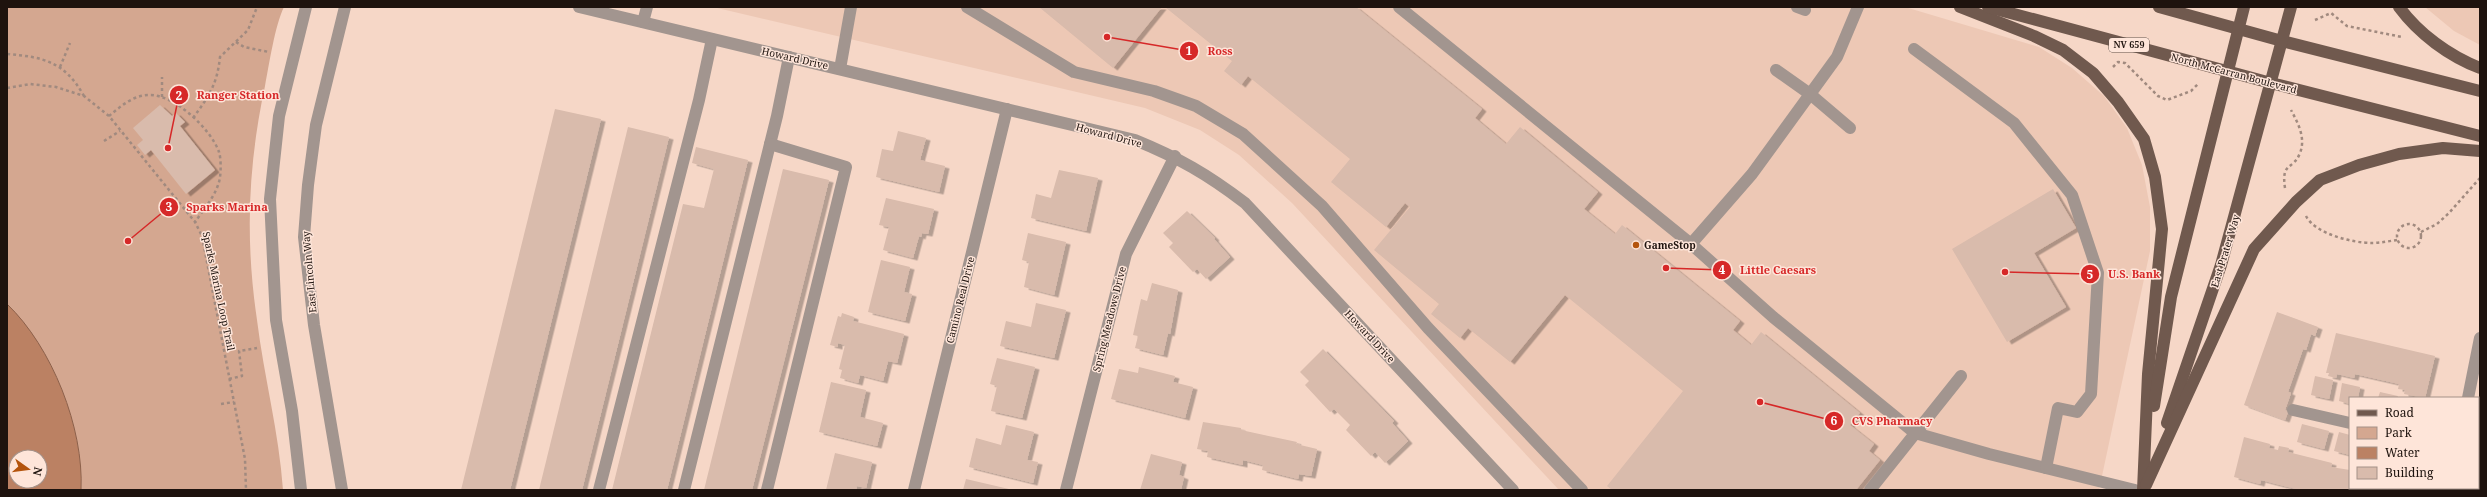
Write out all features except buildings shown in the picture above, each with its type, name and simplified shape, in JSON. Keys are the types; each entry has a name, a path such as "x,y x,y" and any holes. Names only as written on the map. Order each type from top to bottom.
{"main road":[{"path":"1960,7 2034,36 2063,50 2093,73 2118,102 2144,139 2155,176 2162,229 2148,374 2143,490"},
{"name":"North McCarran Boulevard","path":"1988,7 2228,72 2480,136"},
{"path":"2159,7 2282,41 2480,91"},
{"path":"2143,490 2161,350 2171,297 2244,7"},
{"name":"East Prater Way","path":"2143,490 2221,265 2291,7"},
{"path":"2398,7 2411,23 2434,42 2461,61 2480,68"},
{"path":"2143,490 2254,250 2290,208 2320,180 2359,164 2399,154 2443,148 2480,151"}],"street":[{"path":"301,490 292,411 276,320 270,199 279,116 306,7"},
{"name":"East Lincoln Way","path":"342,490 314,325 304,237 308,185 316,125 344,7"},
{"name":"Howard Drive","path":"579,7 1134,140 1174,156 1209,176 1250,208 1513,490"},
{"path":"643,22 647,7"},
{"path":"840,69 851,7"},
{"path":"967,7 1074,72 1154,92 1196,106 1243,134 1322,206 1428,328 1582,490"},
{"path":"1399,7 1691,244 1773,317 1915,433 2135,490"},
{"path":"1691,244 1752,174 1837,57 1858,7"},
{"path":"599,490 699,100 712,39"},
{"path":"1914,49 2014,122 2072,195 2098,273 2091,394 2077,412 2058,408 2046,468"},
{"path":"684,490 770,144 788,57"},
{"path":"1776,70 1810,94 1850,128"},
{"name":"Camino Real Drive","path":"914,490 1007,109"},
{"path":"767,490 846,167 770,144"},
{"name":"Spring Meadows Drive","path":"1066,490 1126,254 1174,156"},
{"path":"2468,397 2480,338"},
{"path":"1870,490 1961,376"},
{"path":"2293,410 2349,423"}],"path":[{"path":"193,118 213,90 218,76 220,57 226,48 236,42 248,30 257,7"},
{"path":"2315,20 2330,13 2347,26 2408,38"},
{"path":"236,42 244,47 269,52"},
{"path":"60,67 70,43"},
{"path":"7,54 44,58 60,67 76,81 84,96"},
{"path":"2113,67 2118,62 2125,63 2158,96 2167,100 2191,91 2199,83"},
{"path":"162,77 162,97"},
{"name":"Sparks Marina Loop Trail","path":"7,88 30,84 50,86 84,96 109,116 195,222 202,236 230,379 245,459 246,490"},
{"path":"109,116 128,101 148,95 162,97 183,108 206,131 219,153 220,177 211,199 195,222"},
{"path":"2286,191 2284,176 2286,169 2300,153 2302,138 2292,110"},
{"path":"104,141 120,130"},
{"path":"2421,232 2437,224 2449,213 2480,178"},
{"path":"2302,210 2310,223 2324,231 2350,239 2372,243 2397,240"},
{"path":"2405,224 2417,226 2421,232 2421,241 2415,247 2404,248 2397,240 2397,232 2405,224"},
{"path":"230,379 242,376 239,351 257,348"},
{"path":"221,404 234,402"}],"shaded area":[{"path":"713,7 1905,7 2039,47 2072,68 2104,96 2127,128 2142,165 2150,207 2150,251 2099,490 1559,490 1292,203 1239,155 1200,130 1145,108"},
{"path":"2425,7 2480,7 2480,45 2454,31"}],"green space":[{"path":"7,7 284,7 275,34 259,115 250,202 253,290 263,362 275,426 283,490 7,490"}],"water":[{"path":"7,304 38,342 51,365 62,390 71,415 77,441 81,466 81,490 7,490"}],"place":[{"name":"Ross","path":"1107,37"},
{"name":"Ranger Station","path":"168,148"},
{"name":"Sparks Marina","path":"128,241"},
{"name":"GameStop","path":"1636,245"},
{"name":"Little Caesars","path":"1666,268"},
{"name":"U.S. Bank","path":"2005,272"},
{"name":"CVS Pharmacy","path":"1760,402"}]}
